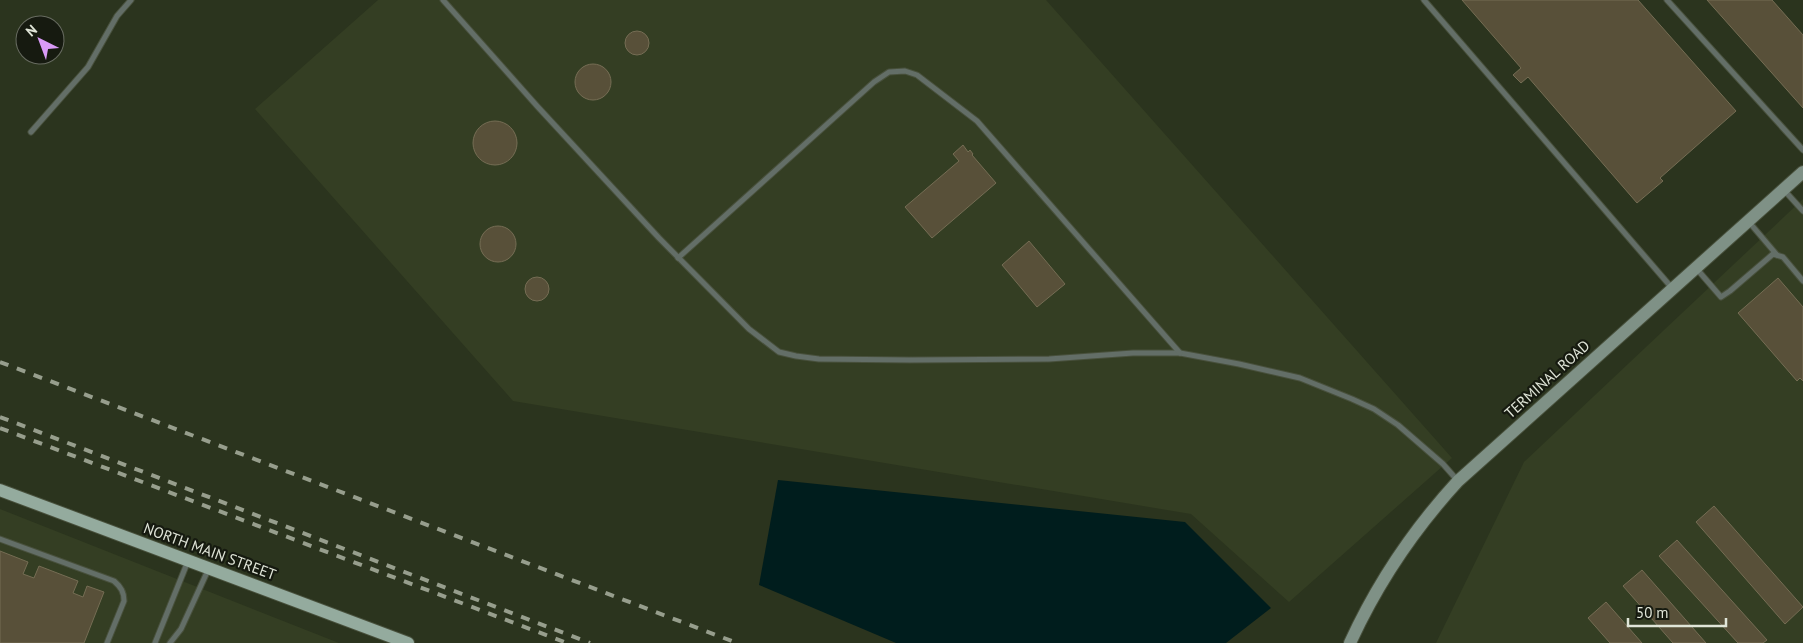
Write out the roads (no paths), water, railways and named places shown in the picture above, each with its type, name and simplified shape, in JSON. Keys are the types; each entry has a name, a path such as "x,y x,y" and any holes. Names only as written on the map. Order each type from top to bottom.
{"main road":[{"name":"TERMINAL ROAD","path":"1350,643 1386,576 1436,505 1458,482 1803,172"},
{"name":"NORTH MAIN STREET","path":"0,490 408,643"}],"lane":[{"path":"31,132 88,67 117,16 131,0"},
{"path":"443,0 537,106 678,258 749,329 779,352 819,359 910,360 1049,359 1133,353 1180,353 1239,364 1300,378 1352,398 1374,409 1398,425 1443,464 1458,482"},
{"path":"1424,0 1672,289"},
{"path":"1667,0 1803,150"},
{"path":"678,258 874,82 889,72 905,70 917,75 977,121 1180,353"},
{"path":"1784,190 1803,211"},
{"path":"1748,221 1778,256"},
{"path":"1696,268 1721,297 1773,254 1783,257 1803,281"},
{"path":"0,539 114,581 119,585 124,595 124,601 107,643"},
{"path":"155,643 188,560"},
{"path":"170,643 181,628 209,568"}],"water":[{"path":"778,480 1185,522 1271,608 1226,643 896,643 759,585"}],"railway":[{"path":"0,362 737,643"},
{"path":"0,417 590,643"},
{"path":"0,428 567,643"}]}
